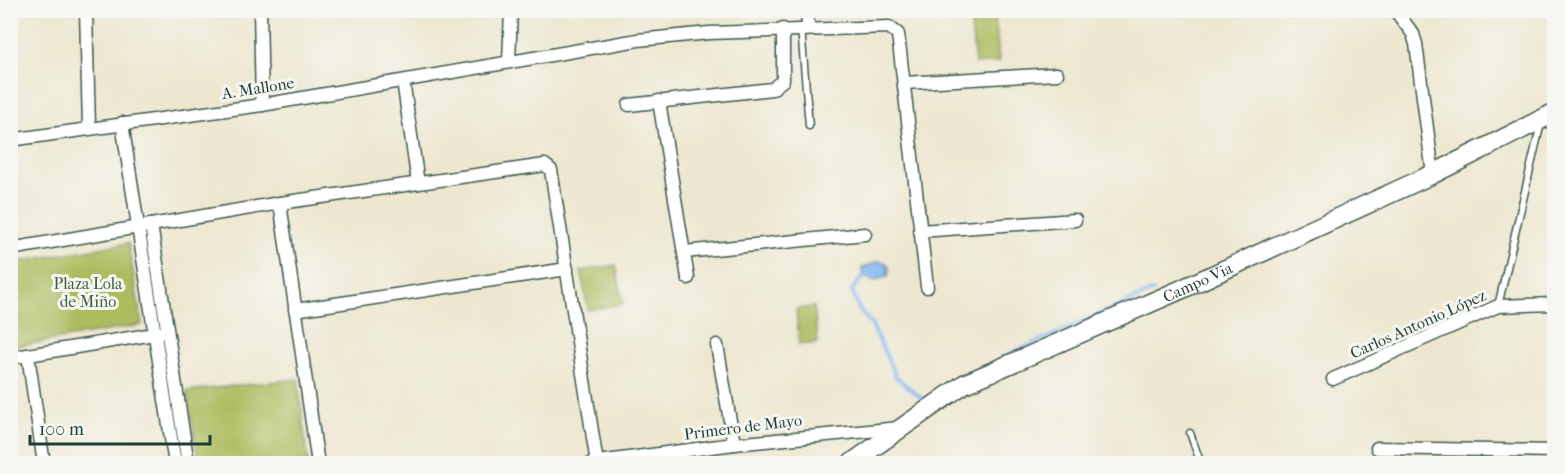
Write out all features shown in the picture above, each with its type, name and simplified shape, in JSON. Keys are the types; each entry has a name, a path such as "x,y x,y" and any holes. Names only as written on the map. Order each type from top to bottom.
{"street":[{"path":"86,10 89,128"},
{"path":"260,10 262,105"},
{"path":"509,62 511,10"},
{"path":"804,28 807,10"},
{"path":"1395,10 1413,34 1416,44 1433,174"},
{"name":"A. Mallone","path":"10,140 262,105 638,40 783,29 894,28 898,34 904,83"},
{"path":"629,105 775,87 783,80 783,29"},
{"path":"927,287 904,83 1057,74"},
{"path":"403,81 418,183"},
{"path":"659,101 688,278"},
{"name":"Campo Via","path":"850,464 964,384 1180,290 1433,174 1548,116"},
{"path":"122,123 168,331 188,464"},
{"path":"10,249 280,203 548,166 551,170 567,269 594,463"},
{"path":"280,203 318,464"},
{"path":"921,231 1076,220"},
{"path":"145,226 155,334 175,464"},
{"path":"684,252 865,234"},
{"path":"295,310 567,269"},
{"name":"Carlos Antonio López","path":"1333,380 1498,306 1554,304"},
{"path":"10,358 168,331"},
{"path":"717,345 734,444"},
{"path":"28,355 44,464"},
{"name":"Primero de Mayo","path":"594,463 734,444 900,428"},
{"path":"1377,448 1554,451"}],"lane":[{"path":"804,28 809,126"},
{"path":"1498,306 1548,116"},
{"path":"1190,433 1201,464"}],"green space":[{"path":"995,11 999,62 975,64 970,12"},
{"name":"Plaza Lola de Miño","path":"128,243 142,325 11,347 11,263"},
{"path":"616,265 623,304 588,310 581,271"},
{"path":"814,307 818,343 799,345 796,309"},
{"path":"298,379 308,463 199,463 187,391"}],"water":[{"path":"879,261 886,263 889,267 888,276 873,281 863,277 862,268"}],"waterway":[{"path":"863,277 852,290 859,309 872,325 896,377 925,401"},
{"path":"1003,357 1153,291"}]}
